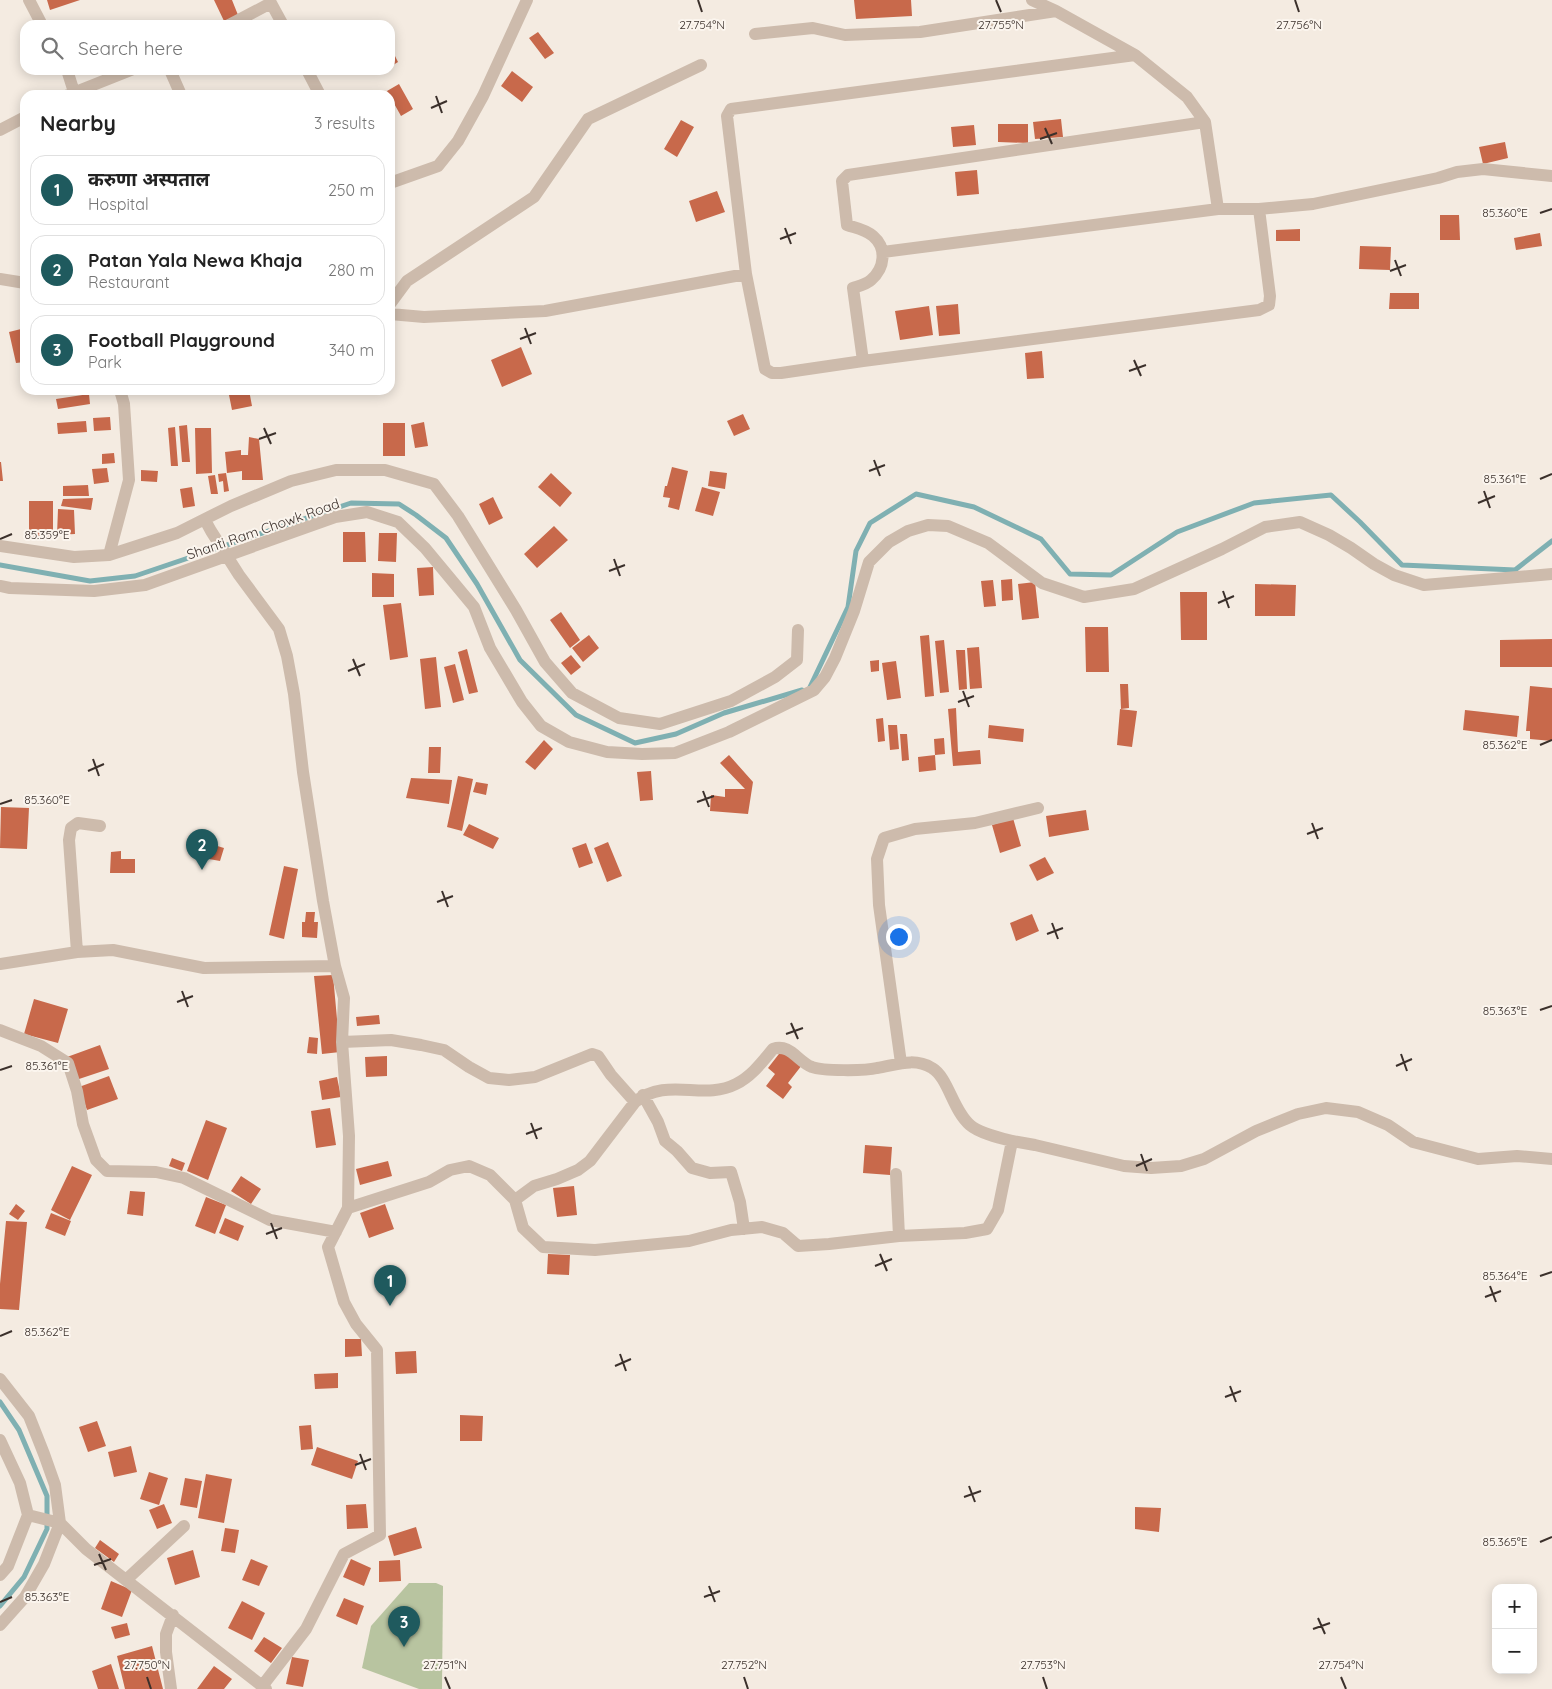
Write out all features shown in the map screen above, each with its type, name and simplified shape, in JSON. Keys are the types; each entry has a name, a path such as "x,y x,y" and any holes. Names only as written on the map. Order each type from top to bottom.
{"street":[{"path":"29,0 39,20"},
{"path":"395,181 438,166 458,141 483,96 527,0"},
{"path":"1032,0 1056,11 1135,55 1187,97 1205,122 1218,208"},
{"path":"237,20 270,2 281,20"},
{"path":"755,34 813,28 845,35 920,32 1056,11"},
{"path":"1135,55 731,109 727,116 746,274 765,369 772,373 781,373 1259,310 1268,305 1270,296 1259,209"},
{"path":"395,297 407,281 534,197 588,119 701,65"},
{"path":"68,75 70,90"},
{"path":"79,90 118,75"},
{"path":"172,75 179,90"},
{"path":"310,75 318,90"},
{"path":"0,130 20,120"},
{"path":"862,361 853,288 870,281 880,270 883,252 879,241 872,235 862,229 847,225 842,181 848,175 1205,122"},
{"path":"883,252 1218,208 1259,209 1313,204 1438,178 1457,172 1483,169 1552,176"},
{"path":"395,314 424,317 544,311 746,274"},
{"path":"0,279 20,282"},
{"path":"109,555 129,480 124,404 121,395"},
{"path":"0,546 74,557 109,555 177,533 208,526 231,506 291,481 336,470 385,470 434,484 458,516 516,610 545,662 572,693 619,718 660,724 731,701 775,677 797,660 798,630"},
{"name":"Shanti Ram Chowk Road","path":"0,586 94,591 145,585 225,554 335,517 367,512 398,522 425,548 474,607 490,648 522,702 540,726 569,742 607,752 642,754 675,753 729,732 814,690 825,677 835,658 854,611 869,562 889,542 908,531 928,525 948,526 988,543 1042,583 1084,596 1134,589 1265,527 1300,522 1336,539 1387,571 1424,585 1552,574"},
{"path":"33,1516 56,1522 86,1549 264,1687 306,1629 344,1554 380,1535 377,1350 356,1324 344,1302 328,1247 348,1208 349,1136 342,1042 344,998 335,966 303,772 294,694 287,656 279,629 225,554 208,526"},
{"path":"901,1063 879,904 877,859 884,838 915,828 975,823 1038,808"},
{"path":"78,952 69,840 71,828 78,823 100,826"},
{"path":"0,964 78,952 112,950 204,968 335,966"},
{"path":"0,1030 41,1046 68,1063 77,1091 83,1124 96,1160 107,1171 156,1172 184,1178 270,1220 336,1232"},
{"path":"342,1042 391,1040 444,1050 469,1068 489,1078 509,1080 535,1077 592,1054 598,1056 611,1075 639,1098 658,1122 665,1141 692,1168 710,1173 731,1172 740,1202 744,1229"},
{"path":"515,1200 534,1186 578,1170 590,1161 639,1098 664,1088 704,1090 726,1088 750,1075 773,1049 782,1047 813,1068 874,1069 912,1062 933,1068 944,1080 950,1096 970,1126 1012,1141 1124,1166 1151,1168 1181,1166 1204,1159 1256,1131 1290,1117 1326,1108 1358,1112 1388,1125 1413,1142 1478,1159 1517,1156 1552,1159"},
{"path":"348,1208 429,1182 450,1170 468,1166 490,1175 515,1200 523,1228 543,1247 595,1250 689,1241 731,1230 762,1227 783,1233 798,1246 899,1236 965,1233 987,1229 998,1210 1012,1141"},
{"path":"896,1174 899,1236"},
{"path":"0,1379 29,1416 41,1446 55,1485 56,1522 44,1564 25,1597 0,1625"},
{"path":"0,1575 8,1566 33,1516 20,1483 1,1445"},
{"path":"126,1580 184,1526"},
{"path":"171,1689 166,1652 166,1634 173,1615"}],"green space":[{"path":"409,1583 436,1583 443,1586 442,1689 419,1689 362,1668 371,1626"}],"building":[{"path":"47,0 80,0 50,10"},
{"path":"214,0 232,0 238,15 224,20"},
{"path":"854,0 911,0 912,16 856,19"},
{"path":"538,32 554,53 545,59 529,38"},
{"path":"512,71 533,87 522,102 501,86"},
{"path":"399,84 413,109 401,116 395,105 395,90 389,90"},
{"path":"1061,119 1063,137 1035,139 1033,122"},
{"path":"681,120 694,127 677,157 664,149"},
{"path":"998,124 1028,124 1028,143 998,142"},
{"path":"974,125 976,145 953,147 951,127"},
{"path":"1505,142 1508,158 1483,164 1479,147"},
{"path":"977,170 979,194 957,196 955,172"},
{"path":"717,191 725,212 696,222 689,201"},
{"path":"1440,215 1459,215 1460,240 1440,240"},
{"path":"1300,229 1300,241 1276,241 1276,230"},
{"path":"1540,233 1542,246 1516,250 1514,238"},
{"path":"1360,246 1391,247 1390,270 1359,269"},
{"path":"1390,293 1419,293 1419,309 1389,309"},
{"path":"958,304 960,334 939,336 936,306"},
{"path":"929,306 933,335 900,340 895,311"},
{"path":"20,329 20,363 16,363 9,332"},
{"path":"521,347 532,374 502,387 491,360"},
{"path":"1042,351 1044,378 1027,379 1025,353"},
{"path":"89,395 90,404 58,409 56,399"},
{"path":"229,395 250,395 252,406 232,410"},
{"path":"743,414 750,429 734,436 727,421"},
{"path":"110,417 111,430 94,431 93,418"},
{"path":"86,421 87,432 58,434 57,423"},
{"path":"424,422 428,446 415,448 411,425"},
{"path":"383,423 405,423 405,456 383,456"},
{"path":"187,425 190,462 182,462 179,426"},
{"path":"175,427 178,466 171,466 168,428"},
{"path":"195,428 211,428 212,473 196,474"},
{"path":"249,437 259,439 263,480 242,480 242,471 227,473 225,452 241,450 241,455 248,455"},
{"path":"114,453 115,463 102,464 102,454"},
{"path":"1,462 3,481 0,481"},
{"path":"672,467 688,471 679,510 668,507 670,498 663,497"},
{"path":"107,468 109,482 94,484 92,469"},
{"path":"141,470 158,471 157,482 141,481"},
{"path":"710,471 727,473 725,489 708,486"},
{"path":"226,473 229,491 224,492 223,481 219,482 218,474"},
{"path":"551,473 572,493 560,507 538,487"},
{"path":"215,475 218,494 211,494 208,476"},
{"path":"88,485 89,496 63,496 63,486"},
{"path":"192,487 195,506 183,508 180,489"},
{"path":"702,487 720,492 713,516 695,511"},
{"path":"493,497 503,518 489,525 479,504"},
{"path":"93,498 91,510 61,506 63,499"},
{"path":"29,501 53,501 53,537 29,537"},
{"path":"58,509 74,510 75,534 57,535"},
{"path":"554,526 568,540 537,568 524,554"},
{"path":"343,532 365,532 366,562 343,562"},
{"path":"379,533 397,533 396,562 378,561"},
{"path":"433,567 434,595 419,596 417,568"},
{"path":"372,573 394,574 394,597 372,597"},
{"path":"1012,579 1013,600 1002,601 1001,580"},
{"path":"993,580 996,606 984,607 981,581"},
{"path":"1035,582 1039,618 1022,620 1018,584"},
{"path":"1255,584 1296,585 1295,616 1255,616"},
{"path":"1180,592 1207,592 1207,640 1181,640"},
{"path":"401,603 408,657 390,660 383,605"},
{"path":"561,612 580,640 570,648 550,620"},
{"path":"1085,627 1108,627 1109,672 1086,672"},
{"path":"589,635 599,648 583,662 572,648"},
{"path":"929,635 934,696 925,697 920,636"},
{"path":"1552,639 1552,667 1500,667 1500,640"},
{"path":"944,640 949,692 940,693 935,641"},
{"path":"979,647 982,688 970,689 967,648"},
{"path":"467,649 478,692 469,694 458,652"},
{"path":"956,650 965,650 967,689 959,690"},
{"path":"571,655 581,667 571,675 561,663"},
{"path":"436,657 441,707 425,709 420,659"},
{"path":"879,660 879,671 871,672 870,661"},
{"path":"896,661 901,698 887,700 882,663"},
{"path":"455,664 464,700 453,703 444,667"},
{"path":"1120,684 1128,684 1129,708 1121,709"},
{"path":"1530,686 1552,688 1552,741 1530,739 1530,731 1526,731"},
{"path":"956,708 958,752 980,750 981,764 953,766 948,709"},
{"path":"1120,709 1137,711 1132,747 1117,745"},
{"path":"1465,710 1519,716 1517,737 1463,730"},
{"path":"883,718 885,741 878,742 876,719"},
{"path":"888,725 897,725 899,749 890,750"},
{"path":"989,725 1024,729 1023,742 988,738"},
{"path":"900,734 907,734 909,760 902,761"},
{"path":"944,738 945,754 935,755 934,739"},
{"path":"544,740 553,749 535,770 525,762"},
{"path":"429,747 441,747 440,773 428,773"},
{"path":"729,755 753,782 748,814 710,811 711,795 725,797 725,789 745,789 720,763"},
{"path":"935,755 936,770 919,772 918,757"},
{"path":"651,771 653,800 640,801 637,772"},
{"path":"458,776 473,779 462,831 447,827"},
{"path":"411,778 452,780 449,804 406,798"},
{"path":"476,782 488,784 486,795 473,792"},
{"path":"1,807 29,808 27,849 0,848"},
{"path":"1086,810 1089,830 1049,837 1046,816"},
{"path":"1013,818 1021,846 1000,853 992,825"},
{"path":"469,824 499,838 493,849 463,835"},
{"path":"204,842 224,848 220,861 198,857"},
{"path":"608,842 622,876 607,882 594,848"},
{"path":"586,843 593,863 579,868 572,848"},
{"path":"121,851 121,859 135,859 135,873 110,873 111,852"},
{"path":"1045,857 1054,873 1037,881 1029,865"},
{"path":"284,866 298,869 284,939 269,935"},
{"path":"306,912 315,912 314,922 318,922 317,938 302,937 302,922 305,922"},
{"path":"1032,914 1039,931 1016,941 1010,923"},
{"path":"333,975 340,1052 322,1054 314,976"},
{"path":"34,999 68,1009 58,1043 24,1034"},
{"path":"379,1015 380,1024 357,1026 356,1017"},
{"path":"309,1037 318,1038 317,1054 307,1053"},
{"path":"100,1045 109,1069 76,1080 67,1057"},
{"path":"782,1050 802,1065 788,1083 792,1087 783,1099 766,1086 775,1074 768,1068"},
{"path":"387,1056 387,1076 366,1077 365,1057"},
{"path":"109,1076 118,1099 87,1110 79,1087"},
{"path":"337,1077 341,1097 322,1100 319,1081"},
{"path":"330,1108 336,1145 316,1148 311,1111"},
{"path":"206,1120 227,1128 208,1180 187,1171"},
{"path":"865,1145 892,1147 890,1175 863,1173"},
{"path":"172,1158 185,1163 182,1171 169,1166"},
{"path":"388,1161 392,1176 360,1185 356,1169"},
{"path":"72,1166 92,1175 70,1220 51,1210"},
{"path":"241,1176 261,1189 251,1204 231,1191"},
{"path":"574,1186 577,1215 557,1217 553,1188"},
{"path":"130,1191 145,1192 143,1216 127,1214"},
{"path":"206,1197 226,1205 215,1234 195,1226"},
{"path":"16,1204 25,1211 18,1220 9,1214"},
{"path":"385,1204 394,1229 369,1238 360,1213"},
{"path":"51,1213 71,1221 65,1236 45,1228"},
{"path":"225,1218 244,1226 238,1241 219,1233"},
{"path":"6,1221 27,1222 19,1310 0,1309 0,1284"},
{"path":"548,1254 570,1255 569,1275 547,1274"},
{"path":"345,1339 361,1339 362,1356 345,1357"},
{"path":"416,1351 417,1373 396,1374 395,1352"},
{"path":"338,1373 338,1388 315,1389 314,1374"},
{"path":"460,1415 483,1416 482,1441 460,1441"},
{"path":"97,1421 106,1446 88,1452 79,1427"},
{"path":"311,1425 313,1449 301,1450 299,1426"},
{"path":"131,1446 137,1472 114,1477 108,1452"},
{"path":"317,1447 358,1461 352,1479 311,1465"},
{"path":"149,1472 168,1478 159,1505 140,1499"},
{"path":"206,1474 232,1479 224,1523 198,1518"},
{"path":"185,1478 202,1481 197,1508 180,1505"},
{"path":"164,1504 172,1523 157,1529 149,1510"},
{"path":"366,1504 368,1528 347,1529 346,1505"},
{"path":"1135,1507 1161,1508 1159,1532 1135,1529"},
{"path":"416,1527 422,1548 394,1556 388,1536"},
{"path":"225,1528 239,1530 235,1553 221,1551"},
{"path":"100,1540 119,1554 114,1562 95,1548"},
{"path":"193,1550 200,1577 175,1585 167,1558"},
{"path":"251,1559 268,1566 259,1586 242,1580"},
{"path":"351,1559 371,1568 364,1586 343,1577"},
{"path":"400,1560 401,1581 379,1582 379,1561"},
{"path":"111,1581 132,1590 122,1617 101,1609"},
{"path":"344,1598 364,1606 357,1625 336,1616"},
{"path":"242,1601 265,1613 252,1640 228,1628"},
{"path":"127,1623 130,1635 115,1639 111,1627"},
{"path":"264,1637 282,1648 271,1663 254,1651"},
{"path":"152,1646 163,1689 125,1689 117,1656"},
{"path":"292,1657 309,1660 303,1687 286,1684"},
{"path":"111,1664 119,1689 98,1689 92,1671"},
{"path":"214,1666 232,1679 224,1689 197,1689"}],"waterway":[{"path":"810,687 848,607 856,551 870,523 916,494 974,507 1041,539 1070,574 1111,575 1177,532 1254,503 1331,495 1402,565 1515,570 1552,541"},
{"path":"0,565 90,581 135,576 351,503 399,504 446,538 477,584 520,660 576,715 635,743 676,734 724,713 802,690"},
{"path":"0,1402 19,1430 47,1496 47,1529 24,1577 0,1606"}],"place":[{"name":"Patan Yala Newa Khaja","path":"202,870"},
{"name":"करुणा अस्पताल","path":"390,1306"},
{"name":"Football Playground","path":"404,1647"}]}
